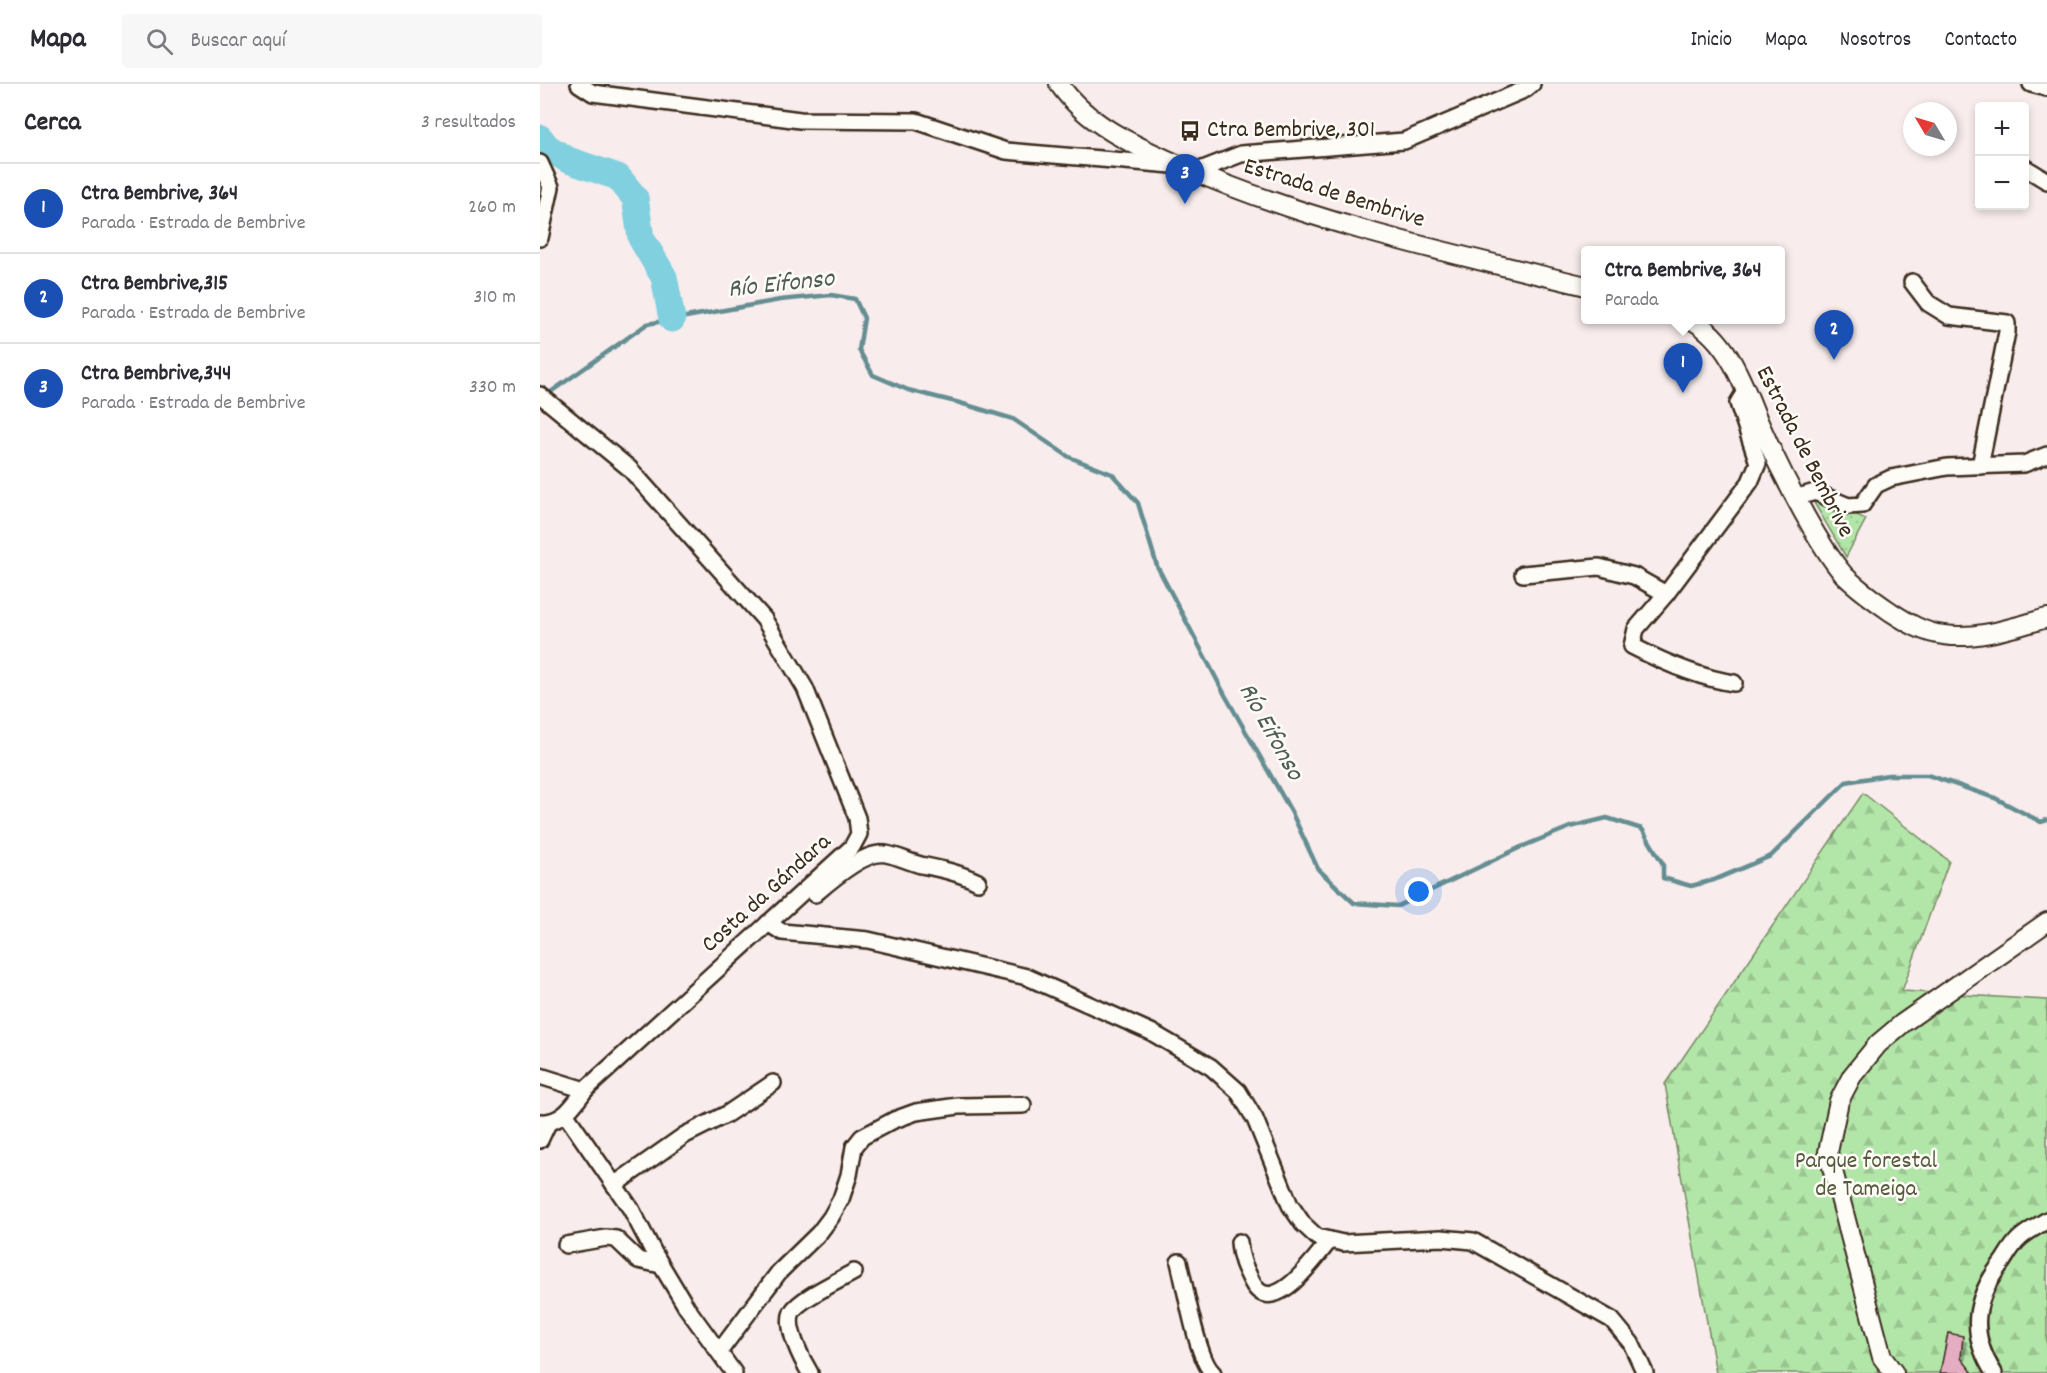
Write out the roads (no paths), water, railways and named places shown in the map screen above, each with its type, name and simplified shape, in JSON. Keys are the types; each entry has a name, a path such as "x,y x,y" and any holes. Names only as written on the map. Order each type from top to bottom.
{"street":[{"path":"579,84 593,93 765,117 800,120 916,121 1006,151 1188,169 1241,154 1404,141 1526,89 1532,84"},
{"name":"Estrada de Bembrive","path":"1059,84 1073,103 1097,123 1141,148 1188,169 1292,209 1369,233 1581,285"},
{"path":"2031,84 2047,88"},
{"path":"540,163 551,187 540,238"},
{"path":"2029,170 2047,181"},
{"path":"1912,282 1928,303 1949,316 2007,323 1980,466"},
{"name":"Estrada de Bembrive","path":"1699,324 1707,329 1722,345 1746,390 1766,440 1795,498 1828,554 1846,576 1882,606 1916,627 1929,632 1960,636 1995,632 2047,618"},
{"path":"1734,683 1711,680 1632,646 1635,628 1666,594 1750,482 1758,463 1738,403 1746,390"},
{"name":"Costa da Gándara","path":"540,395 629,468 765,619 805,688 856,818 859,834 852,847 585,1090 566,1115"},
{"path":"1795,498 1815,492 1848,506 1862,505 1876,485 1891,478 1947,467 2024,464 2047,455"},
{"path":"1523,574 1599,567 1634,576 1666,594"},
{"path":"789,905 803,904 835,877 864,858 884,853 910,862 962,874 978,882"},
{"path":"1894,1373 1882,1357 1828,1152 1839,1101 1852,1076 1878,1044 1903,1023 2047,922"},
{"path":"768,923 782,932 868,940 1027,978 1151,1032 1211,1067 1238,1091 1255,1119 1290,1205 1303,1224 1317,1237 1343,1243 1441,1238 1473,1241 1612,1320 1631,1343 1645,1373"},
{"path":"540,1076 585,1090"},
{"path":"614,1185 685,1135 727,1114 773,1083"},
{"path":"719,1352 779,1272 819,1233 831,1217 844,1191 854,1147 862,1137 894,1120 916,1112 958,1106 1023,1105"},
{"path":"540,1140 544,1123 566,1115 631,1209 687,1308 734,1373"},
{"path":"1994,1373 1986,1361 1977,1335 1977,1310 1993,1273 2019,1239 2047,1220"},
{"path":"566,1245 606,1238 616,1239 638,1260 661,1265"},
{"path":"1239,1242 1241,1259 1257,1290 1265,1295 1275,1295 1292,1284 1330,1240"},
{"path":"1179,1262 1201,1354 1213,1373"},
{"path":"810,1373 790,1330 791,1314 799,1304 854,1272"}],"waterway":[{"path":"540,138 547,147 568,160 618,177 635,198 641,238 664,277 672,319"},
{"name":"Río Eifonso","path":"545,396 647,324 780,300 831,295 855,299 864,318 859,350 873,375 908,390 1013,419 1069,457 1112,474 1138,503 1157,566 1225,695 1292,813 1318,869 1354,903 1398,906 1521,847 1570,827 1607,818 1642,829 1663,864 1663,878 1691,886 1714,880 1771,856 1846,782 1888,775 1928,775 1995,798 2041,822 2047,820"}],"place":[{"name":"Ctra Bembrive, 301","path":"1190,131"},
{"name":"Ctra Bembrive,344","path":"1185,204"},
{"name":"Ctra Bembrive,315","path":"1834,360"},
{"name":"Ctra Bembrive, 364","path":"1683,393"}],"park label":[{"name":"Parque forestal de Tameiga","path":"1866,1176"}]}
